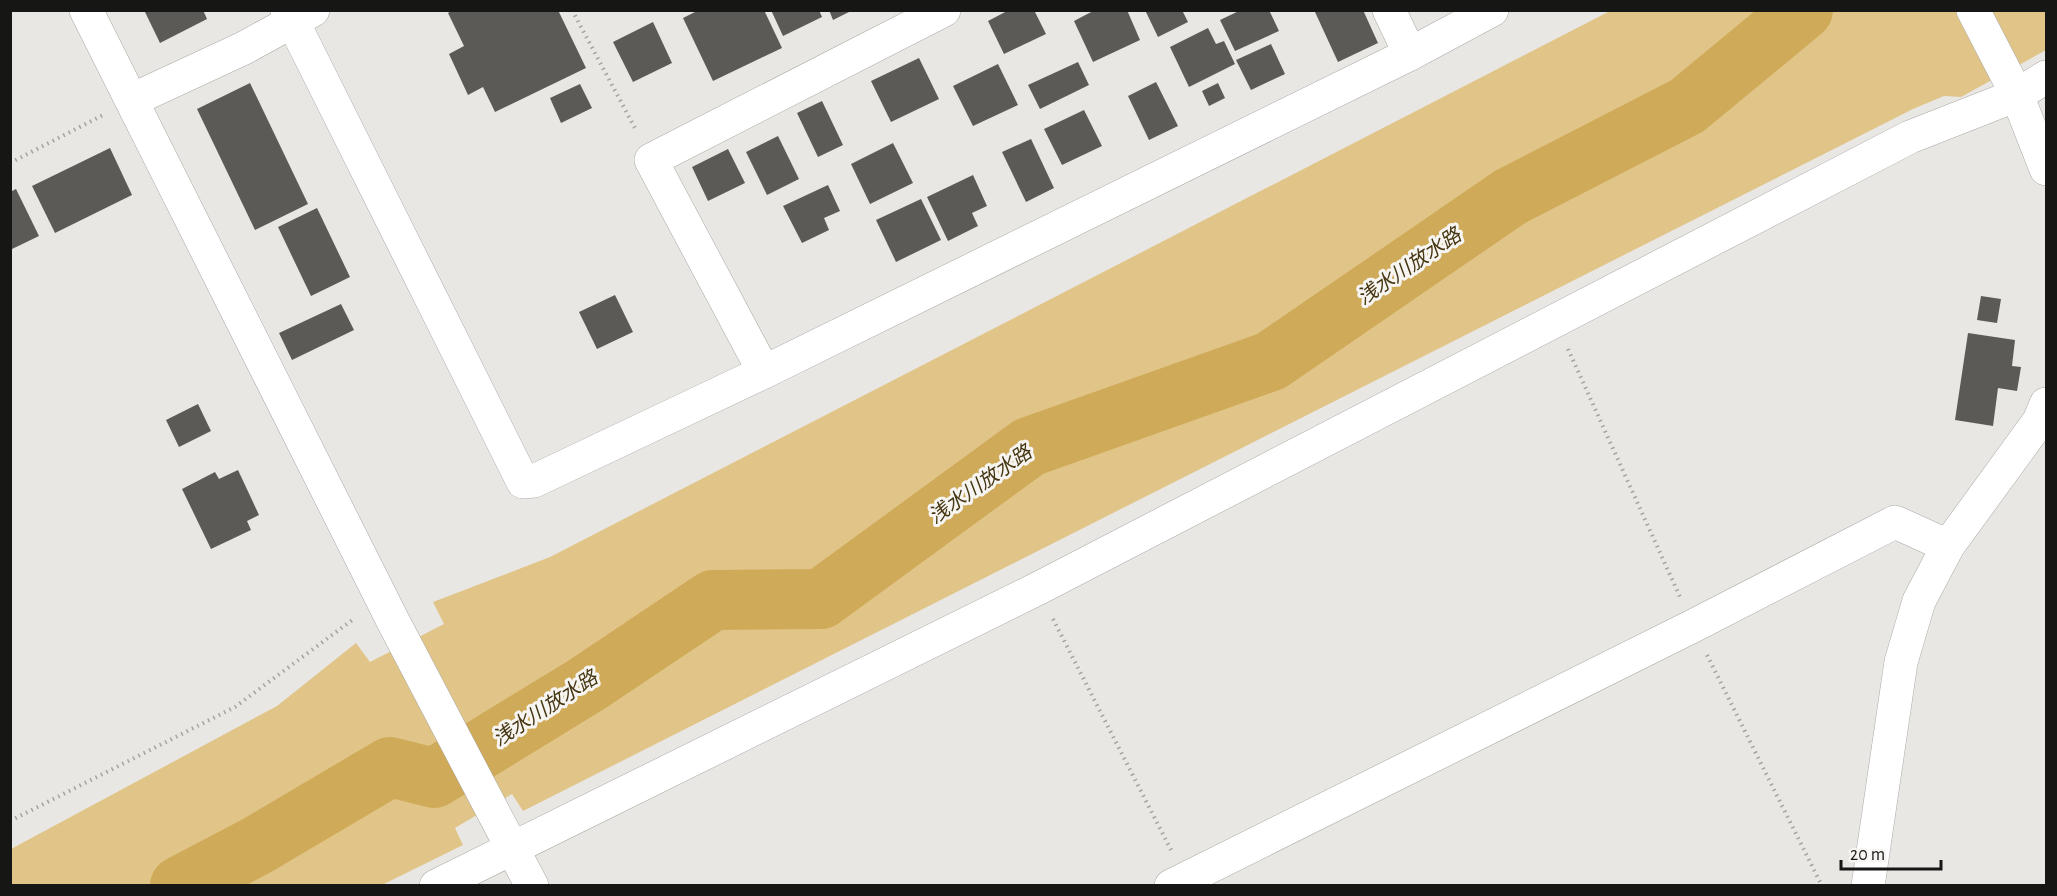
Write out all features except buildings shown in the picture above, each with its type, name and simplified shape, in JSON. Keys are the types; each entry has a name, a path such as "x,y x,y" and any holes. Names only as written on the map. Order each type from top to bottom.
{"street":[{"path":"86,10 388,611 532,885"},
{"path":"764,372 651,160 944,10"},
{"path":"1389,10 1410,54"},
{"path":"132,100 244,48 298,14 523,482 534,481 764,372 1410,54 1492,10"},
{"path":"1973,10 2011,83 2046,169"},
{"path":"436,885 1037,589 2011,83 2046,76"},
{"path":"1868,885 1900,662 1919,601 1948,546 2039,421 2046,404"},
{"path":"1179,882 1693,626 1895,522 1948,546"}],"path":[{"path":"572,10 651,160"},
{"path":"10,163 132,100"},
{"path":"1554,319 1693,626 1822,885"},
{"path":"1037,589 1179,882"},
{"path":"10,821 235,707 388,611"}],"shaded area":[{"path":"1610,11 2046,11 2046,50 1961,97 1944,96 1913,109 523,811 512,794 455,828 463,845 382,885 11,886 11,849 277,706 356,643 370,662 444,624 433,602 550,557"}],"waterway":[{"name":"浅水川放水路","path":"180,886 258,845 390,767 434,778 586,685 713,600 821,599 1029,447 1271,361 1510,197 1687,106 1803,10"}]}
